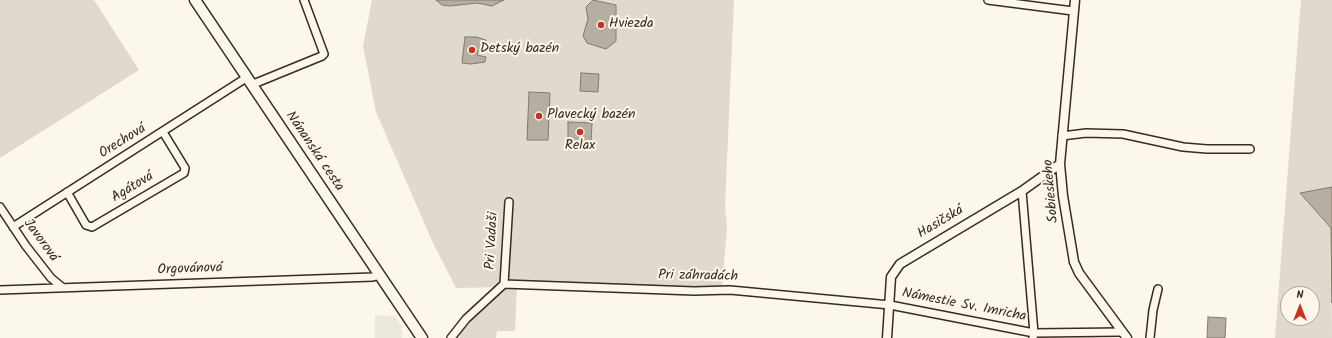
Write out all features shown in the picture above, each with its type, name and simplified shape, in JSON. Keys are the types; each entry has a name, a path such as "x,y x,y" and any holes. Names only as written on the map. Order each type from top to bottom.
{"main road":[{"name":"Nánanská cesta","path":"195,0 423,338"}],"street":[{"name":"Orechová","path":"13,227 67,192 249,81 322,56 324,54 304,0"},
{"path":"988,0 1017,2 1073,11"},
{"name":"Sobieskeho","path":"1075,0 1060,164 1063,196 1074,262 1088,287 1125,335"},
{"name":"Agátová","path":"67,192 86,225 92,227 184,173 185,168 164,132"},
{"path":"1062,136 1086,133 1123,134 1183,147 1207,149 1250,149"},
{"name":"Hasičská","path":"887,338 891,277 900,264 1022,191 1060,164"},
{"name":"Námestie Sv. Imricha","path":"1022,191 1033,335"},
{"name":"Pri Vadaši","path":"453,336 466,319 504,284 509,202"},
{"name":"Javorová","path":"0,208 51,278 62,288"},
{"name":"Orgovánová","path":"0,290 373,277 380,275"},
{"name":"Pri záhradách","path":"504,284 694,291 730,290 890,305"},
{"path":"1150,338 1153,310 1158,290"},
{"name":"Námestie Sv. Imricha","path":"890,305 1033,335 1125,335"}],"shaded area":[{"path":"0,0 94,0 139,70 0,158"},
{"path":"372,0 734,0 725,207 727,228 722,287 718,293 517,287 515,331 497,331 496,338 459,338 464,328 505,287 456,288 433,243 376,112 363,46"},
{"path":"436,0 504,0 492,6 477,3 450,6 442,5"},
{"name":"Hviezda","path":"593,0 616,5 616,41 606,49 587,43 583,36 588,19 586,7"},
{"path":"1301,0 1332,0 1332,187 1300,193 1331,228 1332,338 1275,338"},
{"name":"Detský bazén","path":"465,37 476,37 486,40 486,50 478,51 477,55 486,57 485,62 471,64 462,63"},
{"path":"581,73 599,74 598,92 580,91"},
{"name":"Plavecký bazén","path":"529,92 550,93 548,140 527,140"},
{"name":"Relax","path":"568,122 592,123 591,142 568,141"},
{"path":"1332,187 1332,303 1331,228 1300,193"},
{"path":"375,315 395,316 402,326 402,338 375,338"},
{"path":"1208,317 1226,318 1225,338 1207,338"}],"place":[{"name":"Hviezda","path":"601,25"},
{"name":"Detský bazén","path":"472,50"},
{"name":"Plavecký bazén","path":"539,116"},
{"name":"Relax","path":"580,132"}]}
